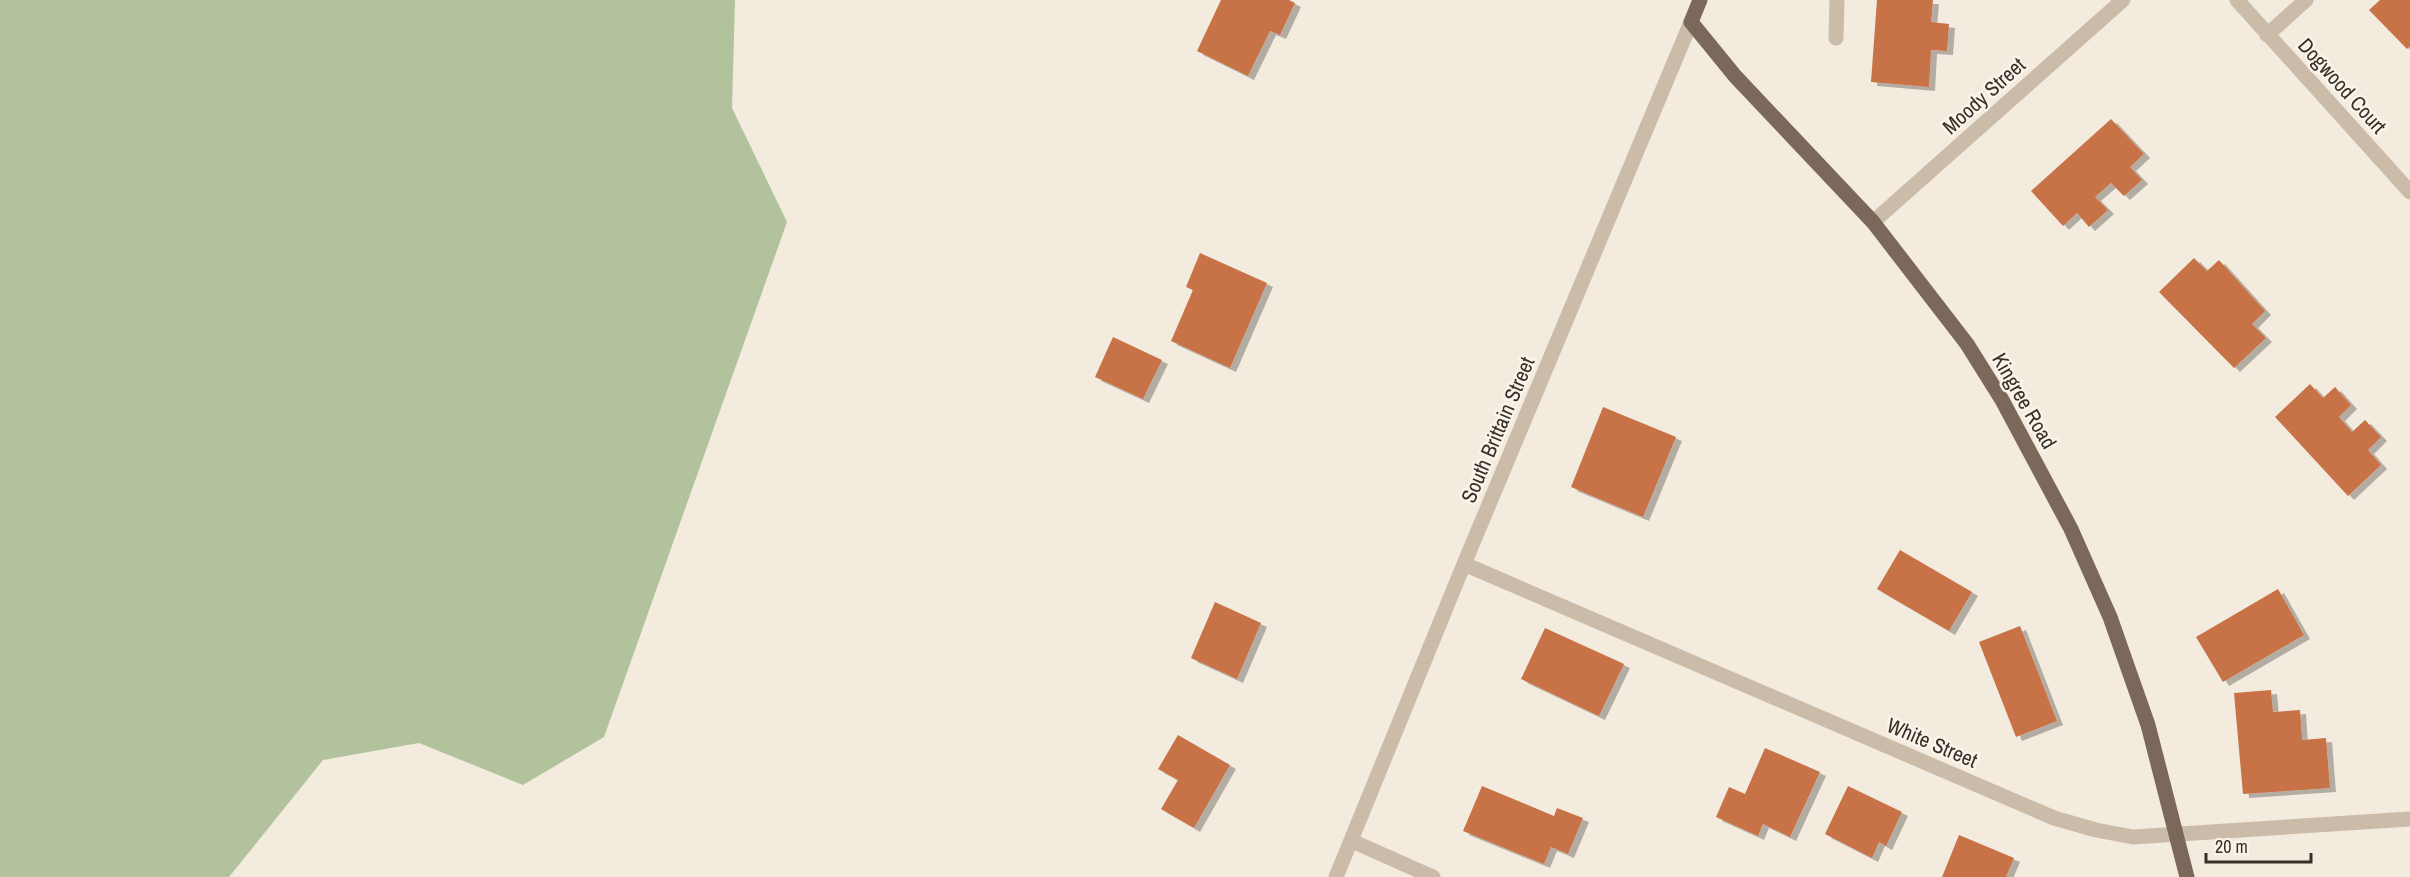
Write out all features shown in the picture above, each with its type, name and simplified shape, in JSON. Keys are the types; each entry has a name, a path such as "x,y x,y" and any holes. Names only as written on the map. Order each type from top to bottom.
{"main road":[{"name":"South Brittain Street","path":"1691,22 1700,0"},
{"name":"Kingree Road","path":"1691,22 1735,76 1873,222 1967,344 2002,400 2071,529 2110,617 2145,714 2187,877"}],"street":[{"path":"1836,38 1837,0"},
{"name":"Moody Street","path":"1873,222 2123,0"},
{"name":"Dogwood Court","path":"2237,0 2410,192"},
{"name":"Dogwood Court","path":"2268,35 2306,0"},
{"name":"South Brittain Street","path":"1336,877 1464,564 1691,22"},
{"name":"White Street","path":"1464,564 2054,818 2096,830 2133,837 2178,836 2410,819"},
{"path":"1352,841 1434,877"}],"green space":[{"path":"0,0 735,0 732,108 787,222 604,737 523,785 419,743 323,760 229,877 0,877"}],"building":[{"path":"1221,0 1289,0 1295,3 1280,35 1270,31 1248,76 1197,51"},
{"path":"1877,0 1933,0 1931,22 1949,24 1947,51 1931,50 1929,87 1871,82"},
{"path":"2380,0 2410,0 2410,46 2407,49 2369,10"},
{"path":"2111,119 2144,154 2130,167 2142,180 2124,196 2111,183 2095,197 2108,210 2089,227 2077,213 2063,226 2031,191"},
{"path":"1200,253 1267,283 1230,368 1171,341 1193,290 1186,287"},
{"path":"2194,258 2207,271 2219,260 2265,311 2252,324 2266,338 2234,368 2159,292"},
{"path":"1113,337 1162,360 1143,399 1095,377"},
{"path":"2310,384 2323,398 2335,387 2351,405 2339,417 2352,432 2365,420 2381,437 2368,450 2381,465 2348,496 2275,417"},
{"path":"1603,407 1676,437 1643,517 1571,487"},
{"path":"1900,550 1972,592 1949,631 1877,589"},
{"path":"2278,589 2304,635 2223,682 2196,637"},
{"path":"1215,602 1261,623 1237,679 1191,658"},
{"path":"2020,626 2057,721 2016,737 1979,642"},
{"path":"1545,628 1624,664 1599,716 1521,679"},
{"path":"2271,690 2273,712 2300,710 2302,740 2326,738 2330,788 2243,794 2234,693"},
{"path":"1178,735 1230,765 1194,828 1161,809 1178,780 1158,769"},
{"path":"1765,748 1820,772 1790,837 1763,824 1758,836 1716,817 1729,787 1745,794"},
{"path":"1482,786 1554,816 1557,808 1583,818 1568,854 1551,847 1544,864 1463,831"},
{"path":"1848,786 1902,812 1886,846 1879,842 1872,858 1825,834"},
{"path":"1959,835 2014,858 2006,877 1942,877"}]}
